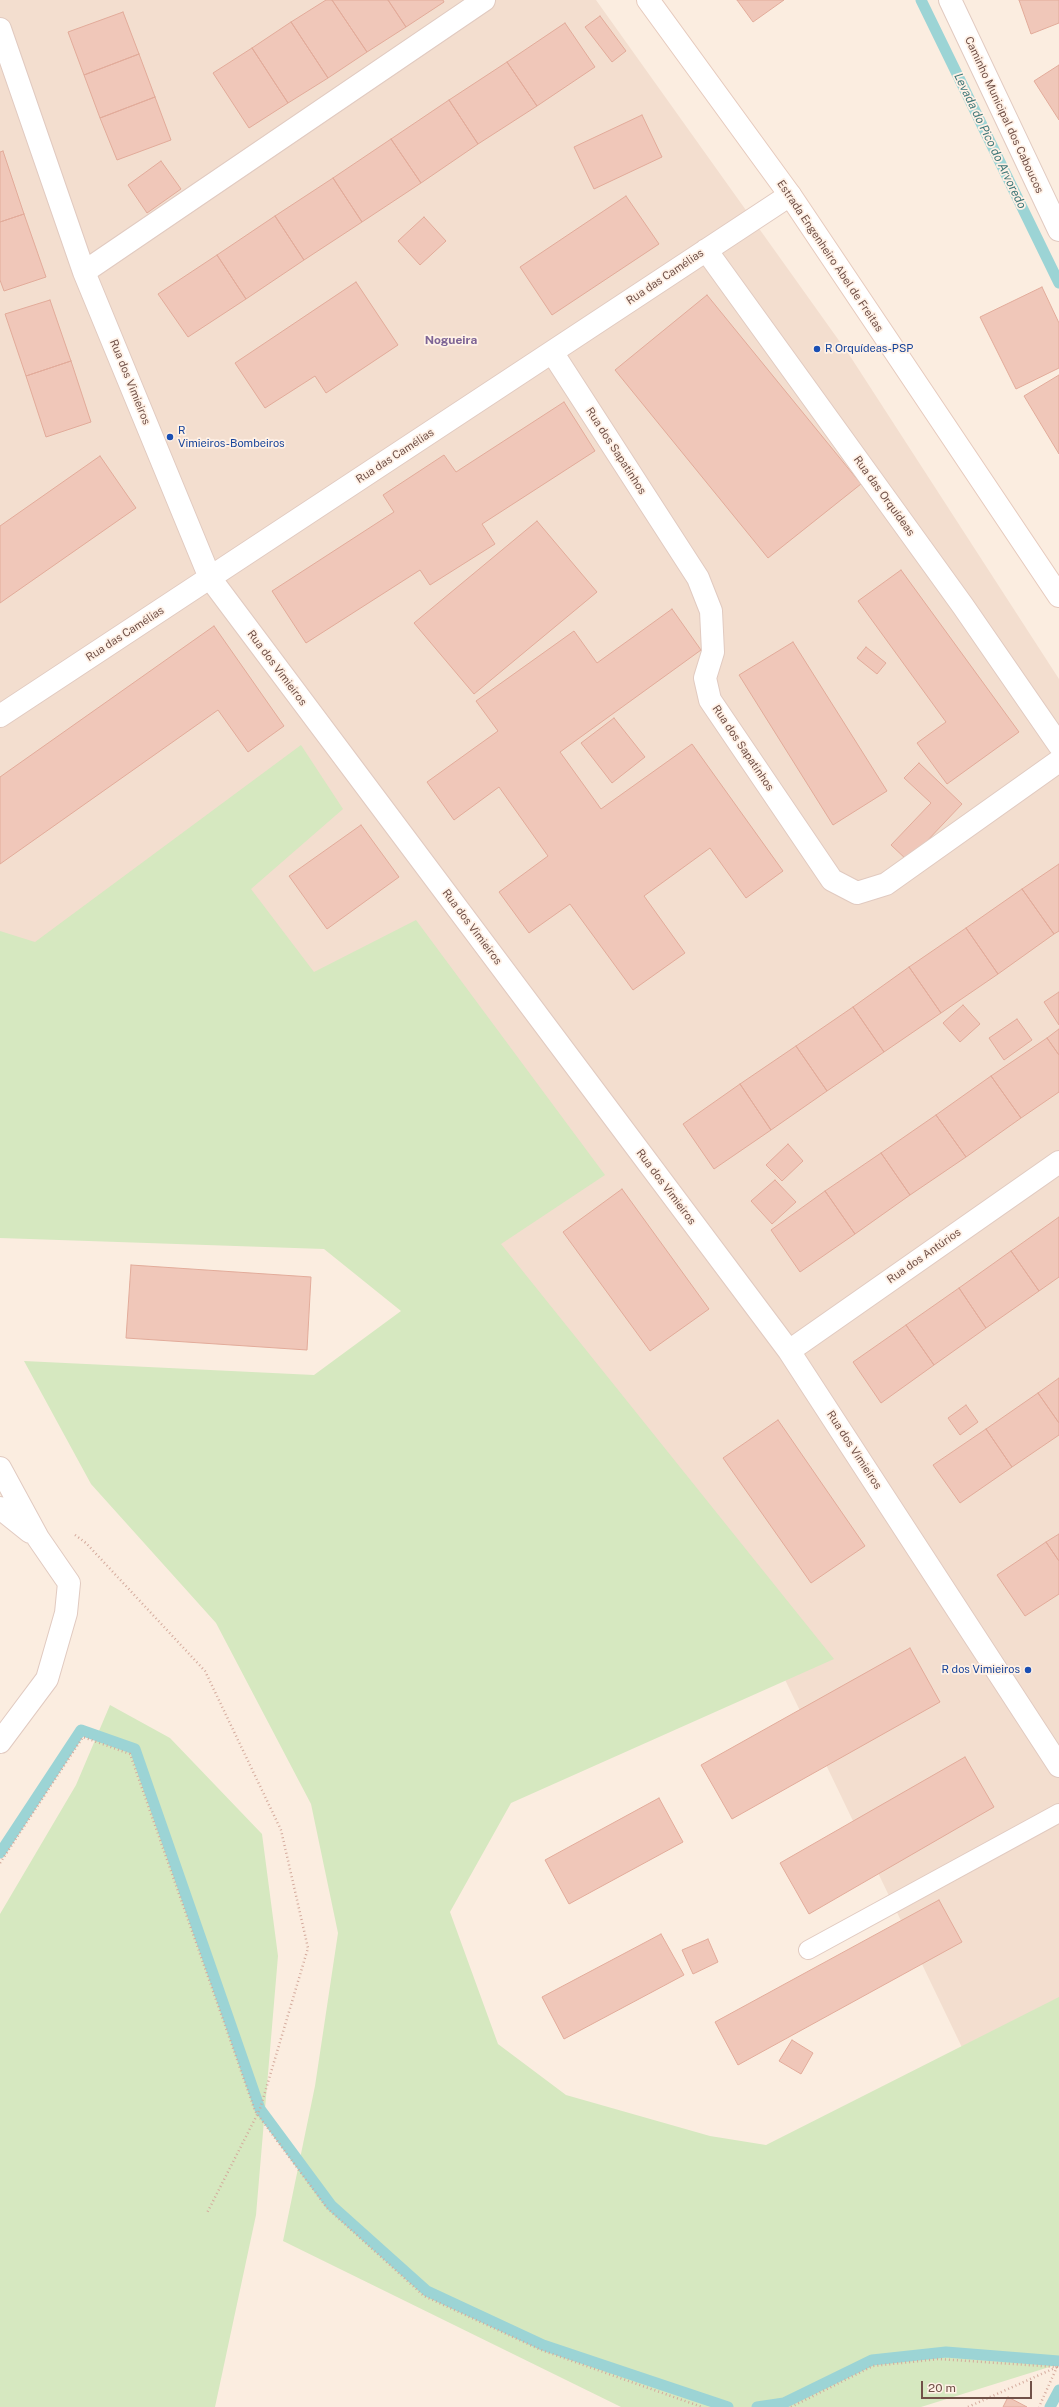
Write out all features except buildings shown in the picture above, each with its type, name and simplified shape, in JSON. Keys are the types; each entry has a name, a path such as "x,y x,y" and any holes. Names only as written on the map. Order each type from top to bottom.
{"street":[{"path":"84,272 484,0"},
{"name":"Estrada Engenheiro Abel de Freitas","path":"648,0 790,194 1059,596"},
{"name":"Caminho Municipal dos Caboucos","path":"950,0 1059,230"},
{"name":"Rua dos Vimieiros","path":"0,29 84,272 210,578 789,1351 1059,1766"},
{"name":"Rua das Camélias","path":"0,716 790,194"},
{"name":"Rua das Orquídeas","path":"706,250 963,606 1059,745"},
{"name":"Rua dos Sapatinhos","path":"552,352 698,578 711,611 714,652 705,678 710,700 832,880 857,893 886,884 1059,761"},
{"name":"Rua dos Antúrios","path":"789,1351 1059,1162"},
{"path":"0,1468 38,1538 69,1583 66,1613 47,1679 0,1742"},
{"path":"0,1508 38,1538"}],"lane":[{"path":"808,1950 1059,1813"}],"path":[{"path":"74,1534 86,1543 205,1671 281,1830 308,1948 260,2109 207,2213"},
{"path":"0,1863 83,1737 130,1754 255,2111 327,2208 424,2296 541,2350 702,2407"},
{"path":"791,2407 873,2366 939,2359 1058,2366"},
{"path":"968,2407 1058,2366"},
{"path":"1039,2407 1058,2366"}],"shaded area":[{"path":"0,0 596,0 850,356 1059,679 1059,2249 726,1557 0,943"}],"green space":[{"path":"301,745 343,809 251,889 314,972 416,920 605,1175 501,1244 834,1659 511,1803 450,1912 498,2044 566,2095 710,2136 766,2145 1059,1997 1059,2364 921,2407 621,2407 283,2241 315,2086 338,1933 311,1804 216,1623 91,1484 24,1361 314,1375 401,1311 324,1249 0,1238 0,931 35,942"},
{"path":"110,1705 170,1738 262,1834 278,1956 256,2215 215,2407 0,2407 0,1914 76,1785"}],"waterway":[{"name":"Levada do Pico do Arvoredo","path":"921,0 1059,283"},
{"path":"0,1853 81,1730 135,1749 260,2109 331,2205 427,2291 543,2345 728,2407"},
{"path":"757,2407 784,2403 872,2360 946,2352 1059,2361"},
{"path":"1050,2407 1059,2390"}],"place":[{"name":"R Orquídeas-PSP","path":"817,349"},
{"name":"R Vimieiros-Bombeiros","path":"170,437"},
{"name":"R dos Vimieiros","path":"1028,1670"}],"district":[{"name":"Nogueira","path":"451,340"}]}
